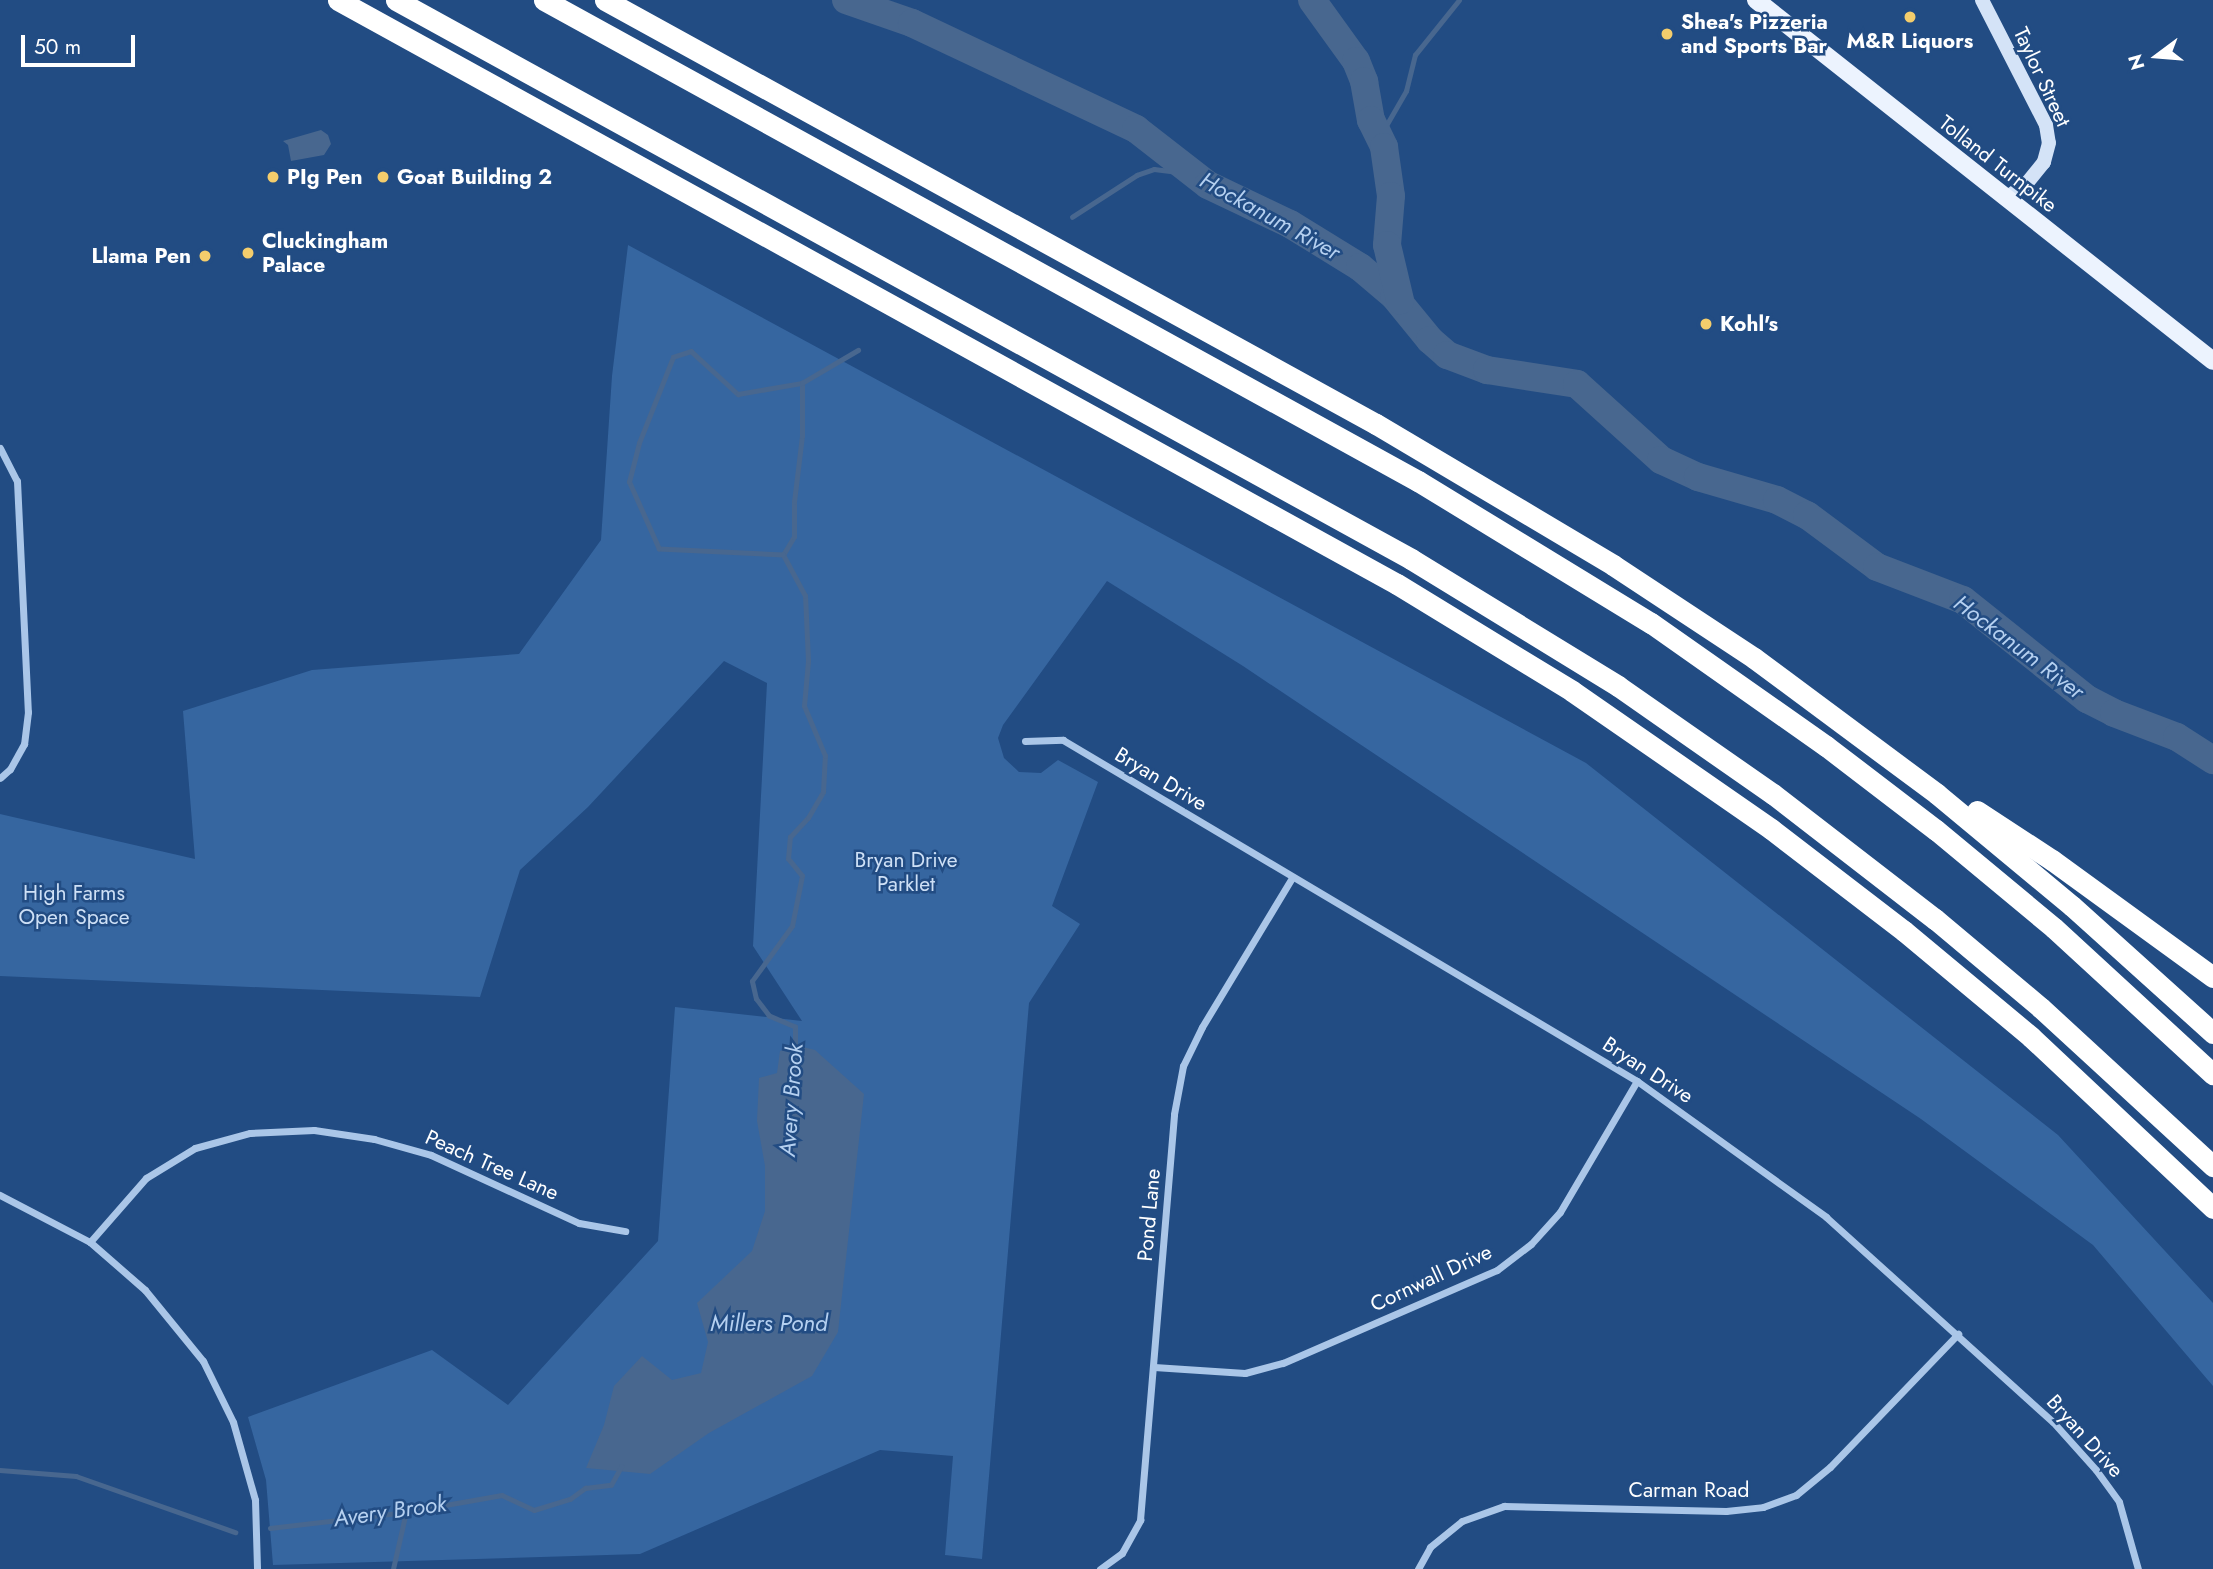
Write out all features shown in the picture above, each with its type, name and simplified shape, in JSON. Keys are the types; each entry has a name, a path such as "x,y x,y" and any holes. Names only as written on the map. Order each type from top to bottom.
{"highway":[{"path":"338,0 1367,567 1572,691 1734,802 1904,931 2031,1037 2213,1208"},
{"path":"396,0 1411,559 1618,686 1773,794 1935,919 2051,1016 2213,1166"},
{"path":"544,0 1427,486 1651,623 1826,746 1936,830 2054,928 2213,1074"},
{"path":"605,0 1476,481 1676,606 1852,729 2052,860 2213,977"},
{"path":"1852,729 2025,866 2213,1033"}],"main road":[{"name":"Tolland Turnpike","path":"1756,0 2213,361"}],"street":[{"name":"Taylor Street","path":"1982,0 2046,125 2049,143 2045,162 2027,183 2005,199"},
{"path":"0,448 17,481 28,712 24,744 10,768 0,778"},
{"name":"Bryan Drive","path":"1024,741 1063,740 1637,1081 1826,1217 2053,1422 2096,1470 2119,1502 2138,1569"},
{"name":"Pond Lane","path":"1100,1569 1122,1553 1140,1520 1174,1114 1183,1066 1202,1027 1292,878"},
{"name":"Cornwall Drive","path":"1154,1367 1245,1373 1283,1363 1497,1270 1531,1244 1560,1212 1637,1081"},
{"name":"Peach Tree Lane","path":"90,1242 146,1178 195,1148 250,1133 314,1130 374,1139 431,1154 579,1223 625,1231"},
{"path":"0,1195 90,1242 145,1290 203,1361 233,1422 255,1500 257,1569"},
{"name":"Carman Road","path":"1418,1569 1430,1548 1462,1521 1504,1506 1726,1511 1763,1507 1796,1495 1830,1467 1958,1334"}],"green space":[{"path":"628,245 1586,763 2058,1135 2213,1303 2213,1386 2093,1245 1921,1119 1243,666 1107,581 1003,725 998,738 1004,758 1019,772 1041,773 1058,760 1098,782 1052,906 1080,924 1029,1003 982,1559 945,1555 953,1456 880,1450 640,1554 273,1565 266,1480 248,1417 432,1350 508,1405 658,1241 675,1007 802,1021 753,946 767,683 724,661 588,807 520,870 480,997 0,976 0,814 195,859 183,711 312,670 519,654 601,540 612,376"}],"water":[{"path":"321,130 328,135 331,144 324,155 291,161 288,145 283,141"},
{"name":"Millers Pond","path":"795,1045 815,1050 864,1094 838,1332 812,1376 709,1433 650,1474 586,1468 604,1425 614,1386 642,1356 672,1380 701,1373 708,1342 697,1303 752,1251 765,1211 765,1166 757,1121 759,1078 777,1073 780,1051"}],"waterway":[{"name":"Hockanum River","path":"846,0 912,23 1136,129 1208,185 1290,224 1360,267 1394,296 1430,340 1447,355 1487,370 1577,384 1661,460 1698,477 1777,500 1807,515 1877,567 1963,600 2087,699 2114,713 2177,737 2213,760"},
{"path":"1312,0 1356,61 1364,81 1371,120 1384,147 1391,196 1387,245 1400,300"},
{"path":"1380,136 1406,91 1415,55 1459,0"},
{"name":"Avery Brook","path":"1072,217 1137,175 1154,169 1194,174"},
{"name":"Avery Brook","path":"795,1051 795,1027 769,1016 756,999 752,981 792,926 802,876 788,859 790,837 808,818 823,792 825,756 804,706 808,661 805,596 783,555 659,549 629,482 639,443 673,357 691,351 738,394 802,383 858,350"},
{"path":"783,555 794,537 794,502 802,436 802,383"},
{"name":"Avery Brook","path":"270,1528 406,1512 502,1495 534,1510 570,1499 585,1488 611,1485 621,1467"},
{"name":"Avery Brook","path":"0,1470 76,1476 235,1532"},
{"path":"393,1569 406,1512"}],"place":[{"name":"M&R Liquors","path":"1910,17"},
{"name":"Shea's Pizzeria and Sports Bar","path":"1667,34"},
{"name":"PIg Pen","path":"273,177"},
{"name":"Goat Building 2","path":"383,177"},
{"name":"Cluckingham Palace","path":"248,253"},
{"name":"Llama Pen","path":"205,256"},
{"name":"Kohl's","path":"1706,324"}],"park label":[{"name":"Bryan Drive Parklet","path":"906,872"},
{"name":"High Farms Open Space","path":"74,905"}]}
